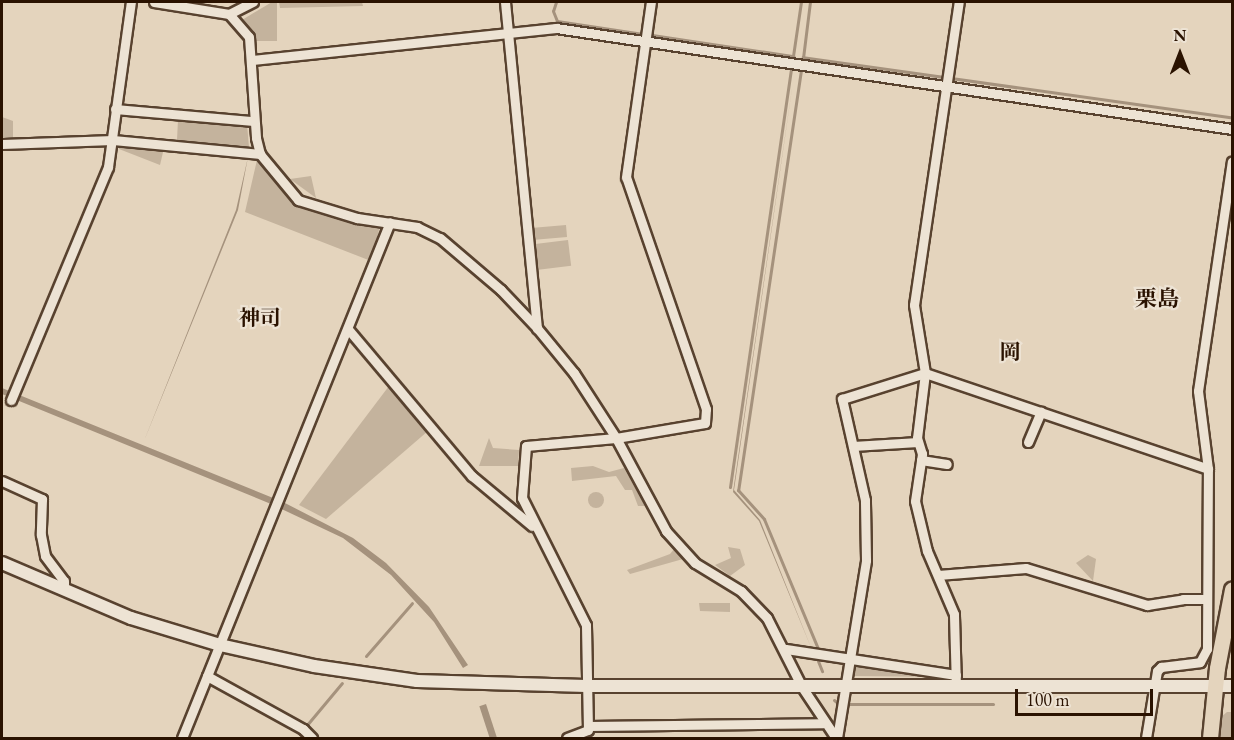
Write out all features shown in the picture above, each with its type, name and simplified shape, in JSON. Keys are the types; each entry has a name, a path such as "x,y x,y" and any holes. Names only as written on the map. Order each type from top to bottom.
{"highway":[{"path":"1210,738 1214,686 1233,589"}],"street":[{"path":"11,400 108,167 131,2"},
{"path":"154,2 229,14 253,2"},
{"path":"504,2 537,328"},
{"path":"567,738 588,730 586,625 535,529 522,498 526,446 616,438 705,423 706,409 626,177 651,2"},
{"path":"956,681 954,615 927,551 915,501 921,460 918,442 925,373 914,305 959,2"},
{"path":"229,14 249,37 252,60 253,121 260,153 298,200 319,210 417,227 440,238 501,290 537,328 574,373 616,438 666,531 695,563 741,591 767,618 786,649 802,687 823,723 837,738"},
{"path":"252,60 556,28 947,81 1233,129"},
{"path":"115,109 253,121"},
{"path":"2,144 113,140 260,153"},
{"path":"1146,738 1154,686 1161,667 1200,662 1207,649 1208,469 1198,391 1233,162"},
{"path":"182,738 390,222"},
{"path":"348,329 472,476 535,529"},
{"path":"837,738 866,560 865,500 842,399 925,373 1208,469"},
{"path":"1028,442 1041,412"},
{"path":"853,446 918,442"},
{"path":"921,460 946,464"},
{"path":"2,481 42,499 41,536 45,556 64,581 64,590"},
{"path":"2,563 131,618 220,645 314,666 417,681 586,686 802,687 956,681 1233,686"},
{"path":"938,575 1026,568 1147,605 1183,598 1207,599"},
{"path":"786,649 850,659 956,681"},
{"path":"207,676 303,729 312,738"},
{"path":"588,726 823,723"}],"shaded area":[{"path":"272,2 277,2 277,41 254,41 242,20"},
{"path":"279,2 362,2 363,6 280,8"},
{"path":"802,56 1232,116 1232,119 802,59"},
{"path":"795,68 734,490 760,520 812,650 759,521 733,492"},
{"path":"2,117 13,121 13,138 2,137"},
{"path":"178,120 247,124 249,147 177,140"},
{"path":"119,145 164,148 160,165 119,149"},
{"path":"248,157 238,210 144,441 236,210"},
{"path":"257,160 287,197 305,209 380,226 371,261 245,212"},
{"path":"311,176 316,198 290,179"},
{"path":"566,225 567,237 532,240 531,228"},
{"path":"568,240 571,266 536,270 533,244"},
{"path":"389,386 428,431 326,519 299,505"},
{"path":"2,388 283,502 353,538 386,563 429,607 468,665 463,668 434,622 391,575 343,538 271,504 2,394"},
{"path":"489,438 493,448 519,450 518,466 479,466"},
{"path":"593,466 609,472 624,468 645,506 638,506 632,490 625,490 616,476 572,481 571,468"},
{"path":"596,492 604,500 596,508 588,500"},
{"path":"728,547 740,549 745,565 730,576 715,565 731,558"},
{"path":"675,548 683,559 630,574 627,570 670,554"},
{"path":"1088,555 1096,559 1093,581 1076,563"},
{"path":"699,603 730,603 730,612 700,611"},
{"path":"855,663 948,677 853,676"},
{"path":"486,704 497,738 490,738 479,706"},
{"path":"1227,712 1232,712 1232,738 1214,738 1221,717"}],"waterway":[{"path":"556,2 553,11 557,21 643,34"},
{"path":"652,35 793,56 801,2"},
{"path":"803,58 810,2"},
{"path":"730,487 791,70"},
{"path":"801,70 738,490 764,519 818,649"},
{"path":"366,656 412,603"},
{"path":"818,661 822,671"},
{"path":"306,726 342,683"},
{"path":"834,700 839,704"},
{"path":"849,704 993,704"}],"district":[{"name":"栗島","path":"1157,299"},
{"name":"神司","path":"260,318"},
{"name":"岡","path":"1010,352"}]}
